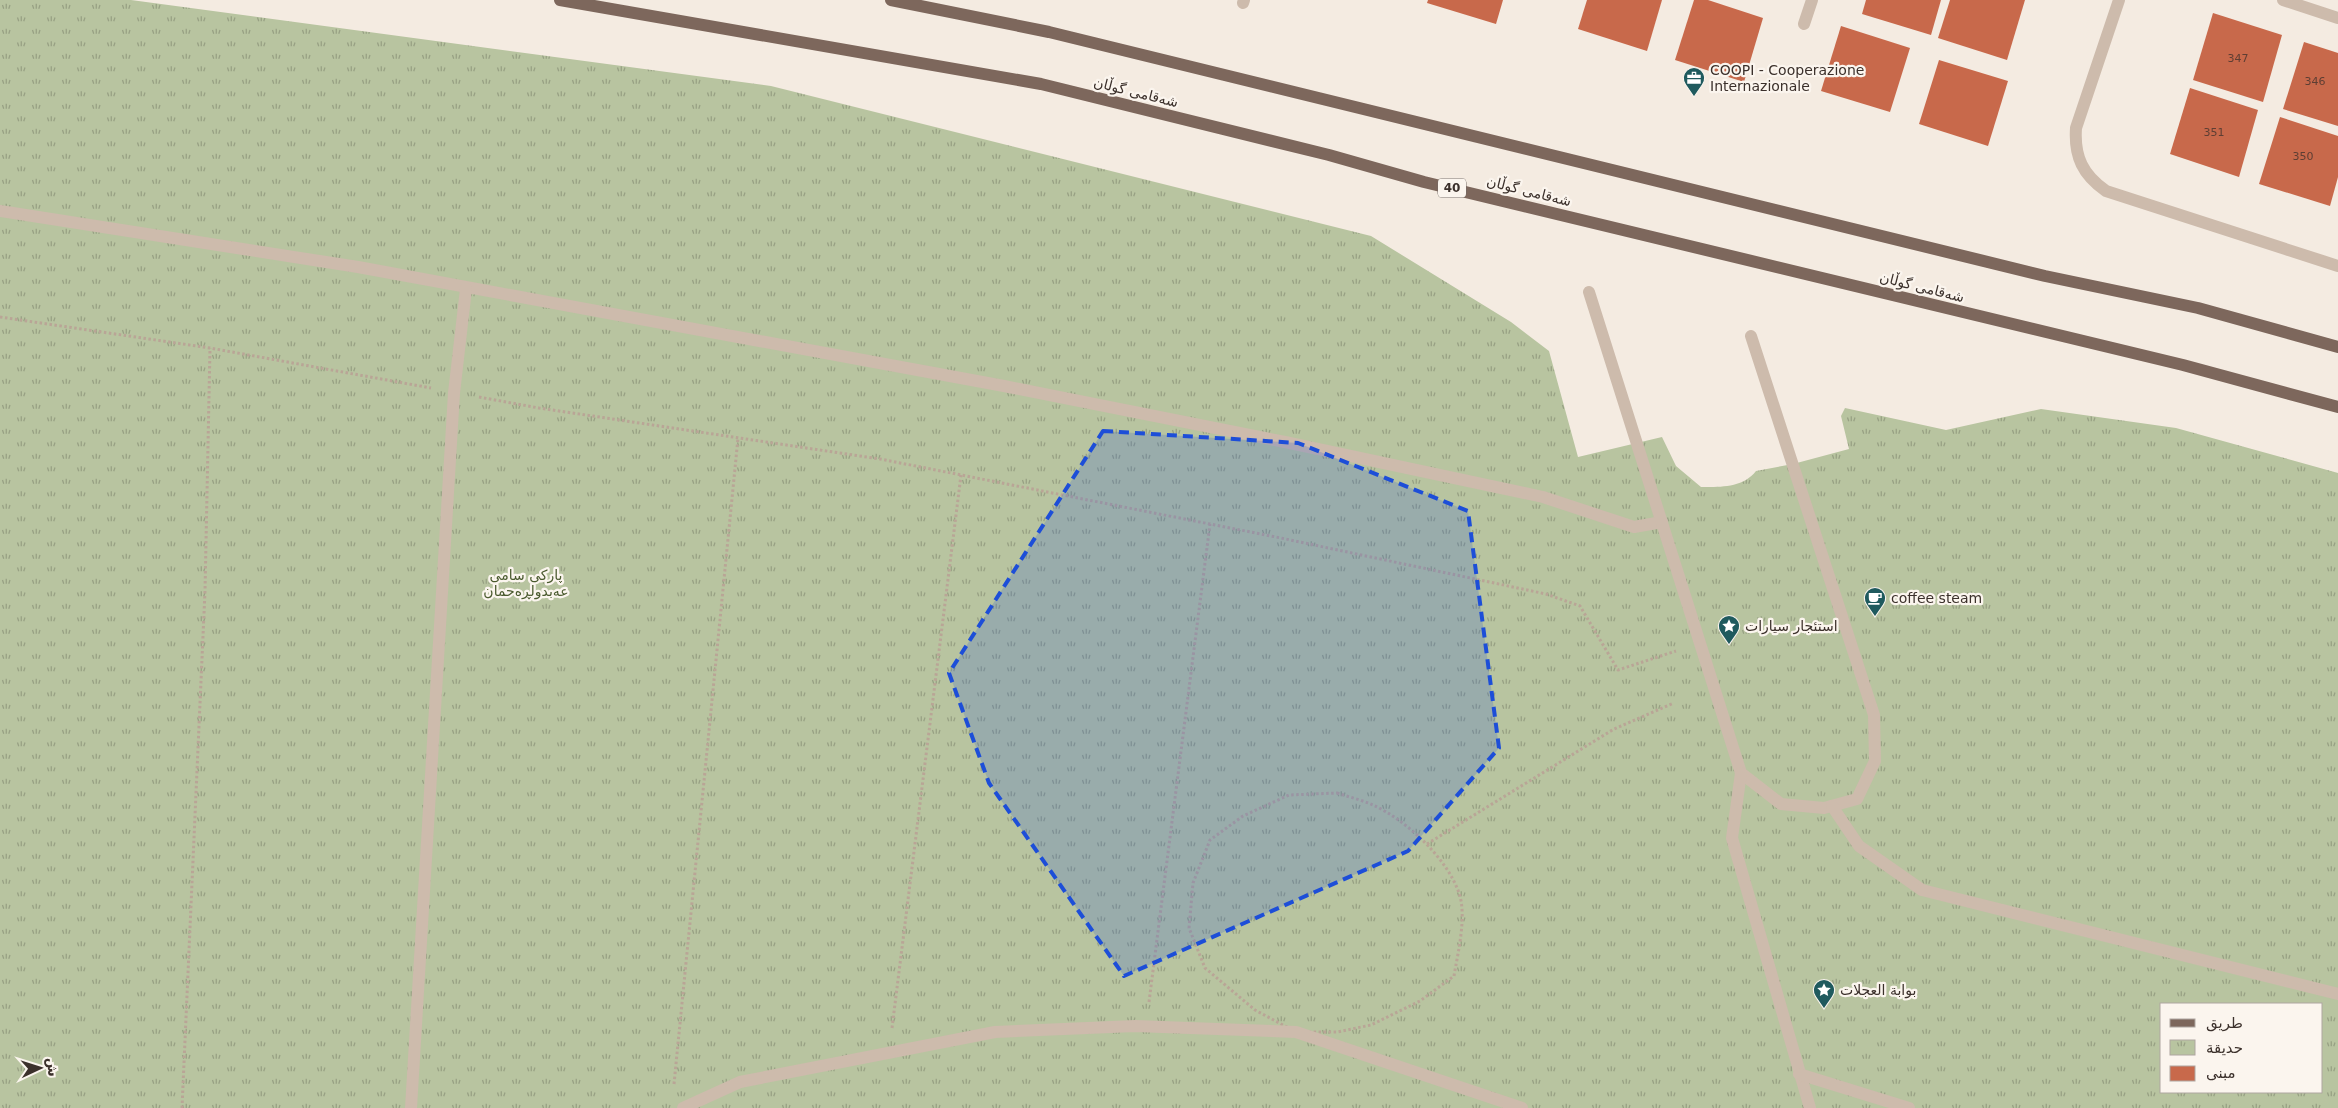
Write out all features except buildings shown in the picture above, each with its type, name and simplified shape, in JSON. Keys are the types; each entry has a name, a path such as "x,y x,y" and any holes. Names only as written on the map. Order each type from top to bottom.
{"main road":[{"name":"شەقامی گوڵان","path":"560,0 1041,84 1329,155 1434,184 2183,365 2338,408"},
{"path":"891,0 1048,32 2045,276 2198,308 2338,347"}],"street":[{"path":"1804,24 1812,0"},
{"path":"2119,0 2076,128 2075,143 2078,158 2084,172 2106,191 2338,266"},
{"path":"2283,0 2338,18"},
{"path":"0,211 358,267 466,289 1004,386 1285,442 1543,497 1634,528 1662,522"},
{"path":"411,1108 454,393 466,289"},
{"path":"1589,292 1741,773 1732,838 1810,1108"},
{"path":"1741,773 1780,804 1824,808 1857,799 1876,761 1874,715 1751,336"},
{"path":"1832,806 1859,846 1922,890 2338,994"},
{"path":"682,1108 740,1082 995,1032 1146,1026 1296,1032 1522,1108"},
{"path":"1799,1074 1909,1108"}],"path":[{"path":"0,317 210,348 539,408 880,459 1210,524 1546,594 1580,606 1618,670 1700,644"},
{"path":"182,1108 205,591 210,348"},
{"path":"673,1091 738,438"},
{"path":"889,1053 961,475"},
{"path":"1146,1026 1210,524"},
{"path":"1427,844 1614,729 1674,703"},
{"path":"1337,793 1373,805 1405,824 1427,844 1436,853 1459,893 1462,932 1454,976 1420,1001 1371,1025 1337,1032 1296,1032 1255,1010 1205,968 1189,928 1193,883 1210,840 1243,816 1289,795 1337,793"}],"highlighted area":[{"path":"1103,431 1298,443 1468,511 1499,748 1408,851 1124,976 989,783 949,673"}],"green space":[{"name":"پارکی سامی عەبدولڕەحمان","path":"0,0 131,0 771,86 1371,236 1511,322 1549,351 1578,457 1662,437 1676,466 1701,487 1738,484 1751,477 1756,471 1793,464 1849,449 1841,416 1845,408 1946,430 2041,409 2176,428 2338,473 2338,1108 0,1108"}],"place":[{"name":"COOPI - Cooperazione Internazionale","path":"1694,97"},
{"name":"coffee steam","path":"1875,617"},
{"name":"استئجار سيارات","path":"1729,645"},
{"name":"بوابة العجلات","path":"1824,1009"}]}
